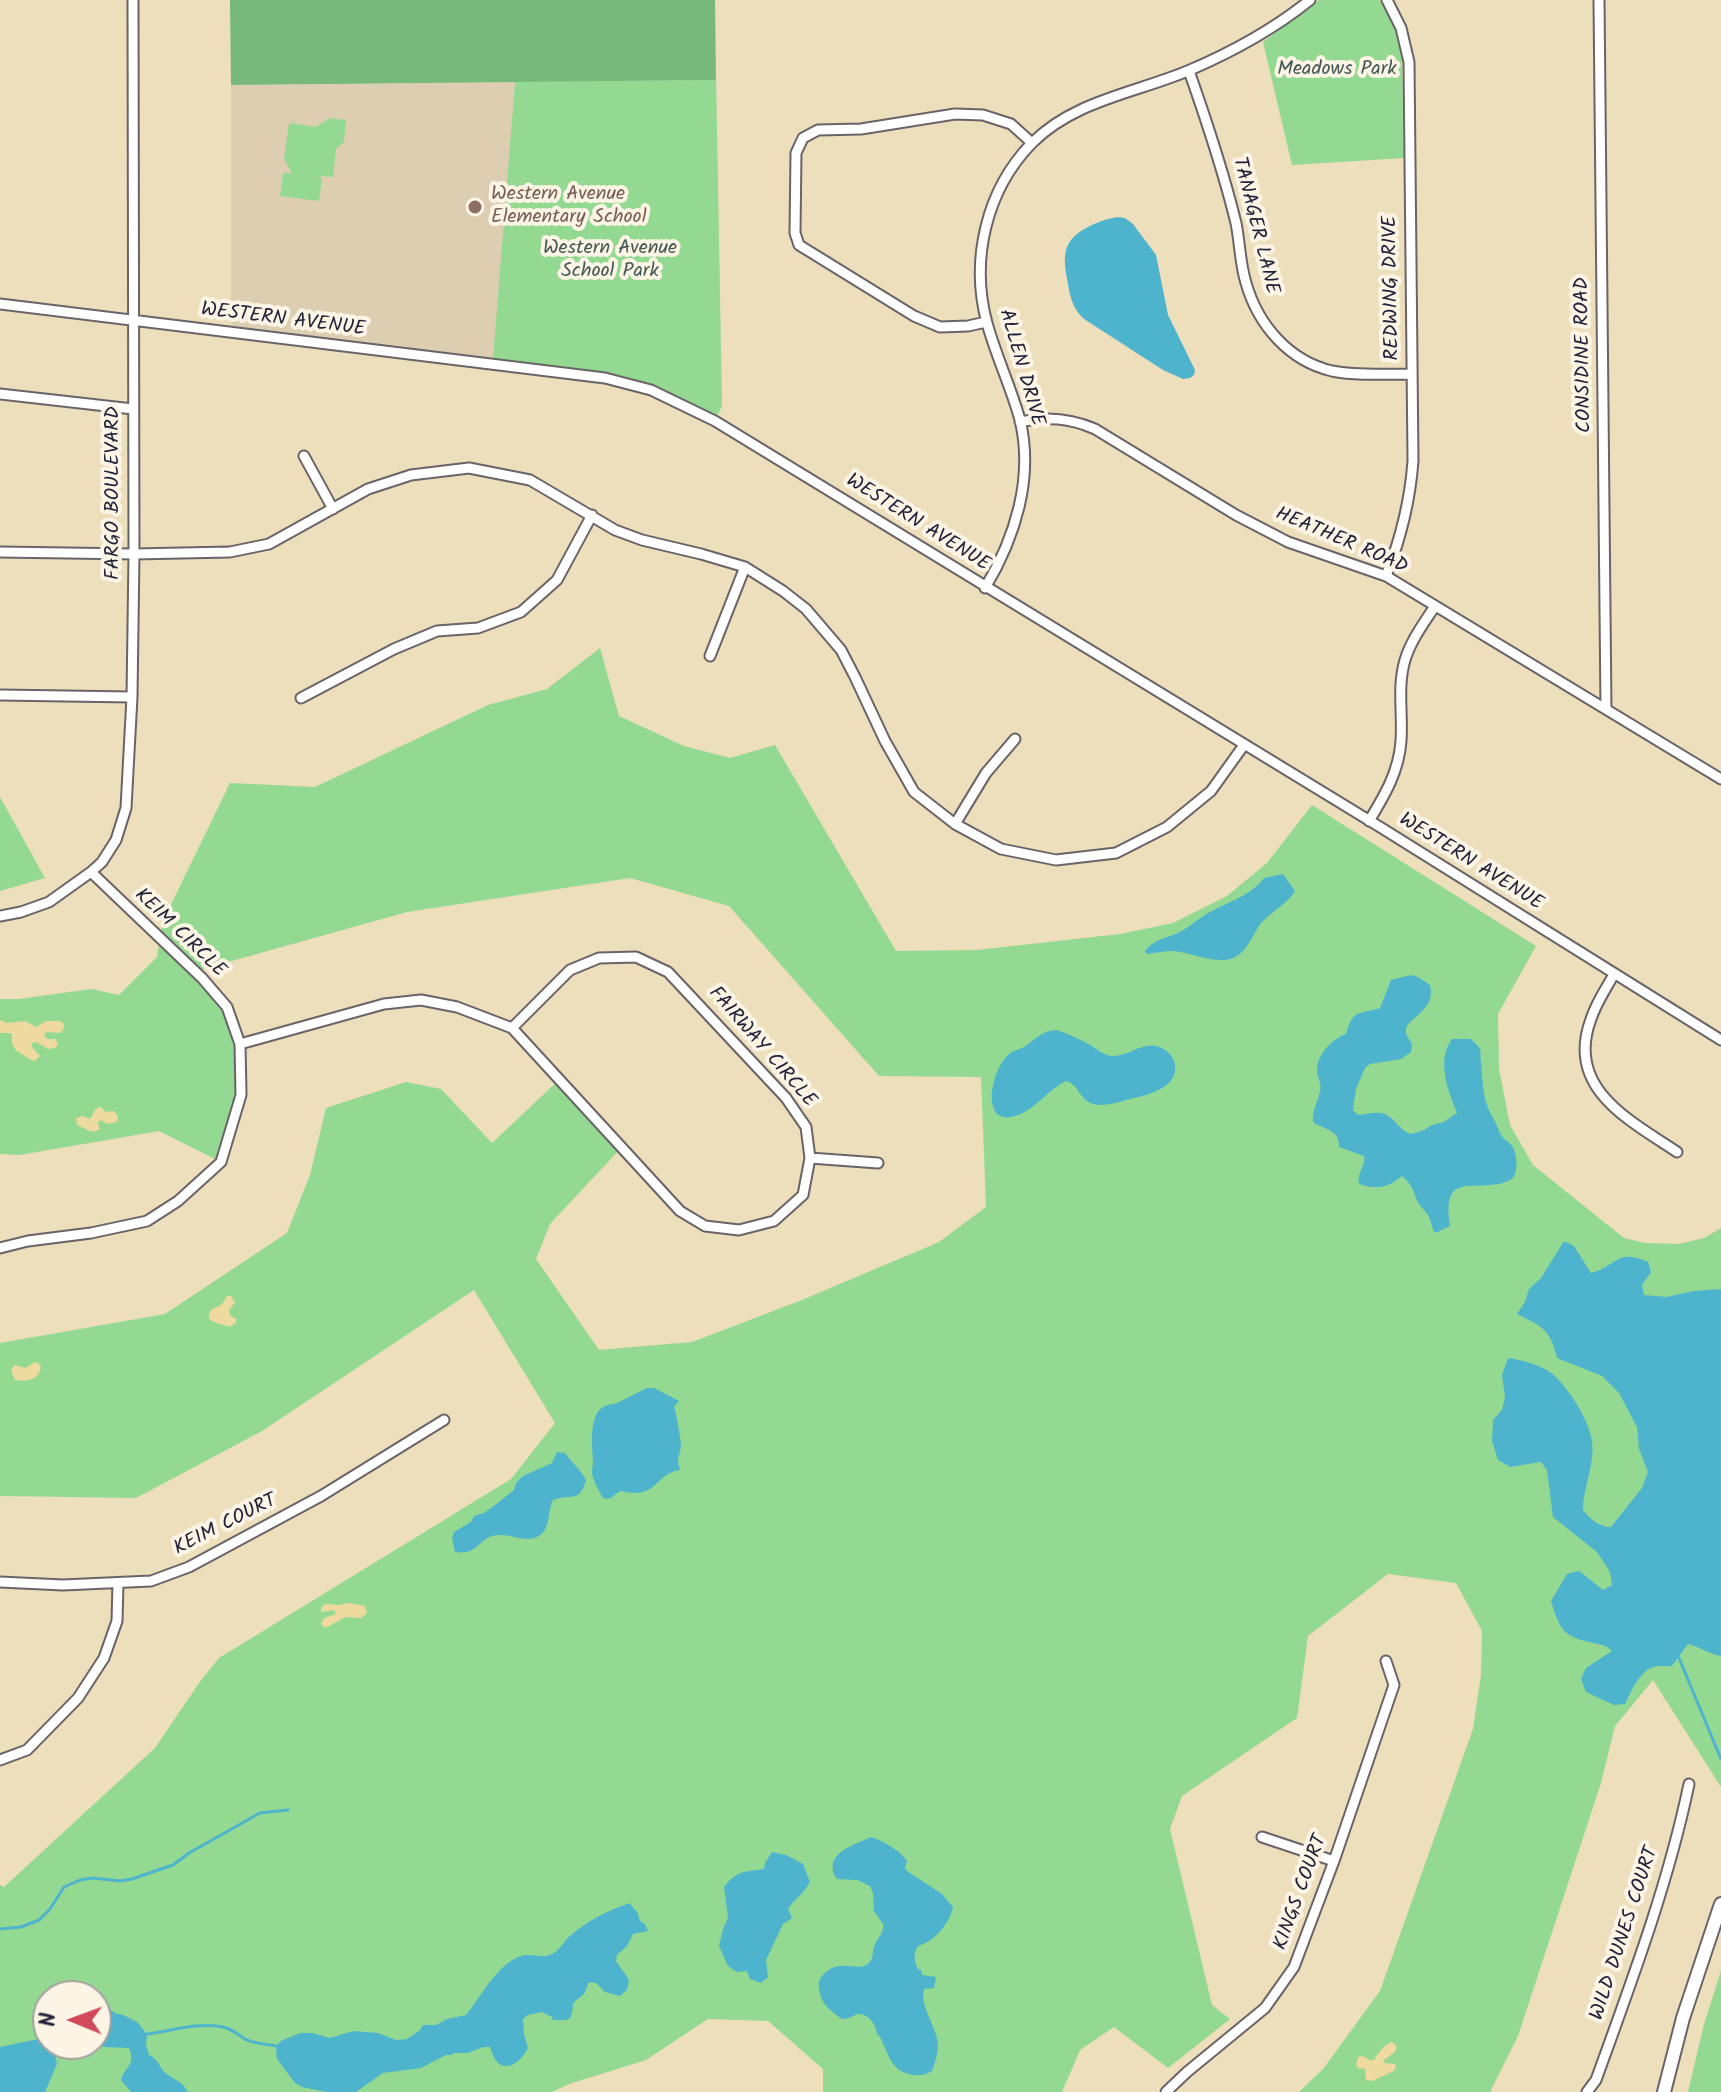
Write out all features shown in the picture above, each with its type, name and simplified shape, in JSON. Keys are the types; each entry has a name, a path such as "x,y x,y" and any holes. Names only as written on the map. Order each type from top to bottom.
{"main road":[{"path":"1664,2092 1683,2018 1721,1904"}],"street":[{"name":"FARGO BOULEVARD","path":"0,916 49,902 91,872 102,862 116,840 126,808 132,697 134,554 133,0"},
{"name":"ALLEN DRIVE","path":"985,588 1007,549 1020,509 1024,465 1020,422 986,322 980,290 981,248 992,204 1011,168 1032,143 1071,114 1189,71 1247,43 1310,0"},
{"name":"REDWING DRIVE","path":"1386,576 1406,520 1413,461 1409,62 1401,28 1387,0"},
{"name":"CONSIDINE ROAD","path":"1599,0 1606,709"},
{"name":"TANAGER LANE","path":"1189,71 1219,158 1237,227 1246,283 1258,314 1271,333 1316,366 1347,372 1412,374"},
{"path":"986,322 940,327 914,316 799,245 795,233 796,153 803,138 818,130 861,129 955,114 983,115 1011,124 1032,143"},
{"name":"WESTERN AVENUE","path":"0,304 605,378 651,390 715,421 1721,1040"},
{"path":"0,394 133,409"},
{"name":"HEATHER ROAD","path":"1020,422 1051,417 1081,423 1236,515 1288,542 1386,576 1721,779"},
{"path":"304,456 333,509"},
{"path":"0,552 230,552 269,544 368,489 411,475 469,468 530,480 615,530 745,567 783,591 806,609 826,631 848,663 885,741 914,792 955,824 1001,849 1056,860 1116,853 1167,827 1211,791 1244,745"},
{"path":"301,698 394,649 437,631 478,628 521,612 557,580 592,515"},
{"path":"710,656 745,567"},
{"path":"1369,821 1387,791 1396,768 1401,743 1400,694 1405,662 1412,642 1435,606"},
{"path":"0,695 132,697"},
{"path":"955,824 986,773 1015,739"},
{"name":"KEIM CIRCLE","path":"0,1248 147,1221 178,1201 221,1162 241,1095 240,1044 227,1007 202,978 91,872"},
{"name":"FAIRWAY CIRCLE","path":"240,1044 384,1004 421,1000 457,1007 512,1028 680,1211 705,1226 739,1230 774,1221 803,1195 810,1158 806,1127 786,1098 668,972 636,957 599,958 570,970 512,1028"},
{"path":"1614,974 1591,1019 1584,1047 1588,1072 1603,1098 1621,1115 1677,1152"},
{"path":"810,1158 878,1163"},
{"name":"KEIM COURT","path":"0,1582 63,1585 151,1581 189,1567 321,1496 444,1420"},
{"path":"0,1760 27,1750 78,1698 104,1658 117,1621 118,1583"},
{"name":"KINGS COURT","path":"1166,2092 1265,2008 1294,1967 1394,1685 1386,1661"},
{"name":"WILD DUNES COURT","path":"1587,2092 1596,2080 1658,1902 1689,1784"},
{"path":"1262,1837 1334,1861"}],"shaded area":[{"name":"Western Avenue Elementary School","path":"716,80 722,406 717,416 656,386 596,371 231,329 231,85"}],"green space":[{"path":"230,0 715,0 716,80 231,85"},
{"name":"Meadows Park","path":"1319,0 1380,0 1394,27 1402,56 1404,158 1292,165 1263,42"},
{"name":"Western Avenue School Park","path":"716,80 722,406 717,416 656,386 596,371 493,359 515,82"},
{"path":"330,118 346,120 344,142 336,149 333,177 316,176 322,178 319,201 280,196 283,173 292,173 284,159 289,123 316,127"},
{"path":"600,648 619,716 684,746 730,758 775,745 896,951 977,950 1120,934 1173,923 1227,896 1267,863 1312,805 1536,946 1498,1014 1499,1069 1510,1125 1533,1165 1624,1238 1645,1243 1679,1244 1704,1238 1721,1228 1721,1787 1653,1680 1615,1726 1601,1783 1518,2036 1490,2092 1299,2092 1323,2069 1380,1991 1473,1729 1481,1675 1482,1631 1456,1583 1388,1574 1308,1636 1297,1718 1182,1796 1170,1829 1212,2005 1230,2019 1168,2068 1114,2027 1080,2050 1062,2092 823,2092 823,2069 768,2021 708,2019 646,2060 552,2092 0,2092 0,1885 4,1887 155,1748 219,1658 511,1479 555,1423 474,1290 262,1431 136,1498 0,1496 0,1343 165,1314 287,1233 310,1175 326,1108 406,1082 441,1089 492,1143 560,1079 622,1147 550,1224 536,1259 599,1350 692,1342 939,1242 986,1207 981,1077 879,1076 729,906 630,878 407,912 196,971 227,1007 240,1044 241,1095 221,1162 159,1131 20,1155 0,1154 0,999 91,989 119,995 157,957 163,921 230,783 315,787 488,705 547,689"},
{"path":"0,797 45,878 0,891"},
{"path":"1721,1971 1721,2092 1688,2092 1704,2024"}],"sand":[{"path":"0,1020 7,1023 25,1021 36,1027 46,1021 60,1021 64,1028 61,1033 47,1032 44,1035 47,1039 56,1039 58,1044 55,1048 48,1049 32,1043 40,1056 35,1061 16,1051 10,1033 0,1033"},
{"path":"101,1107 105,1112 114,1111 117,1122 108,1124 100,1120 100,1129 94,1131 77,1125 76,1118 83,1116 90,1119"},
{"path":"227,1296 235,1302 229,1311 236,1323 229,1327 209,1318 211,1310 222,1304"},
{"path":"35,1362 41,1367 35,1377 15,1380 11,1370 15,1365 25,1368"},
{"path":"325,1604 365,1606 367,1613 361,1618 346,1617 325,1628 321,1624 324,1618 336,1614 334,1610 321,1612"},
{"path":"1392,2042 1396,2045 1396,2051 1383,2061 1395,2064 1394,2071 1372,2081 1366,2080 1365,2069 1358,2068 1356,2064 1358,2057 1374,2060"}],"water":[{"path":"1117,217 1133,224 1156,255 1168,315 1195,370 1190,378 1183,379 1163,370 1084,319 1073,303 1065,264 1068,245 1083,230"},
{"path":"1283,874 1295,891 1264,920 1246,948 1236,957 1219,960 1181,952 1147,954 1145,951 1156,942 1178,933 1244,895 1264,878"},
{"path":"1411,975 1430,985 1431,994 1425,1008 1407,1027 1411,1052 1401,1059 1370,1064 1365,1068 1356,1089 1353,1110 1358,1115 1385,1114 1411,1134 1444,1122 1457,1113 1445,1076 1447,1048 1452,1039 1471,1039 1480,1049 1486,1103 1501,1135 1514,1149 1516,1161 1515,1173 1509,1181 1461,1187 1454,1191 1450,1198 1450,1226 1435,1233 1428,1215 1405,1178 1402,1176 1382,1187 1359,1184 1364,1156 1339,1147 1334,1133 1313,1122 1320,1088 1317,1066 1322,1054 1330,1044 1346,1034 1354,1016 1380,1008 1391,980"},
{"path":"1056,1030 1112,1056 1144,1046 1158,1047 1172,1057 1175,1073 1160,1090 1102,1105 1089,1102 1066,1081 1021,1114 1008,1117 999,1115 992,1098 1001,1064 1011,1053 1042,1034"},
{"path":"1564,1241 1574,1246 1591,1273 1623,1257 1648,1262 1651,1272 1642,1285 1644,1295 1667,1297 1721,1289 1721,1656 1688,1644 1672,1666 1655,1666 1644,1673 1625,1704 1614,1705 1586,1692 1581,1679 1586,1668 1612,1651 1564,1631 1551,1601 1567,1574 1579,1571 1603,1590 1612,1585 1610,1572 1597,1552 1553,1517 1547,1470 1541,1462 1510,1467 1498,1460 1492,1441 1493,1420 1502,1410 1505,1397 1502,1375 1508,1358 1531,1363 1552,1374 1567,1390 1586,1422 1592,1450 1583,1510 1592,1519 1611,1527 1642,1488 1648,1472 1639,1449 1637,1427 1619,1393 1602,1376 1557,1358 1544,1330 1517,1314 1529,1289 1541,1278"},
{"path":"647,1388 654,1388 679,1401 674,1407 681,1442 680,1470 671,1472 642,1492 621,1491 605,1499 592,1473 595,1417 606,1405 615,1404"},
{"path":"557,1452 565,1453 586,1480 577,1495 553,1500 546,1528 540,1535 529,1539 493,1536 470,1551 455,1552 454,1532 514,1490 523,1476 552,1463"},
{"path":"871,1837 901,1854 907,1861 907,1871 942,1894 953,1907 940,1931 918,1946 915,1955 922,1975 936,1977 934,1988 924,1989 923,1996 938,2045 932,2071 923,2075 899,2070 891,2061 871,2020 861,2014 841,2018 826,2006 820,1992 820,1979 832,1968 868,1964 882,1931 883,1924 874,1911 870,1886 857,1880 837,1879 833,1870 836,1857"},
{"path":"772,1852 803,1864 810,1882 788,1909 792,1918 783,1924 766,1960 768,1977 761,1983 750,1979 747,1971 737,1972 728,1966 719,1946 728,1918 724,1887 737,1875 764,1869"},
{"path":"630,1903 648,1931 633,1934 627,1946 617,1955 616,1961 629,1980 627,1990 620,1996 605,1992 596,1983 589,1982 584,1994 573,2003 569,2019 553,2020 542,2012 528,2015 523,2019 528,2048 510,2066 501,2065 495,2060 490,2047 483,2047 468,2053 446,2055 421,2068 383,2073 356,2092 327,2092 295,2083 277,2059 276,2046 300,2033 330,2038 353,2031 378,2033 396,2040 407,2039 423,2025 436,2025 466,2015 497,1973 512,1960 525,1955 552,1954 584,1925"},
{"path":"112,2011 137,2022 147,2034 149,2055 188,2092 131,2092 121,2080 131,2062 129,2048 112,2047"},
{"path":"32,2040 32,2060 56,2060 45,2092 0,2092 0,2047"}],"waterway":[{"path":"1679,1658 1721,1759"},
{"path":"0,1929 21,1927 39,1920 64,1887 80,1880 132,1879 173,1865 260,1813 288,1810"},
{"path":"147,2034 214,2026 229,2029 252,2042 276,2046"}],"place":[{"name":"Western Avenue Elementary School","path":"475,207"}]}
